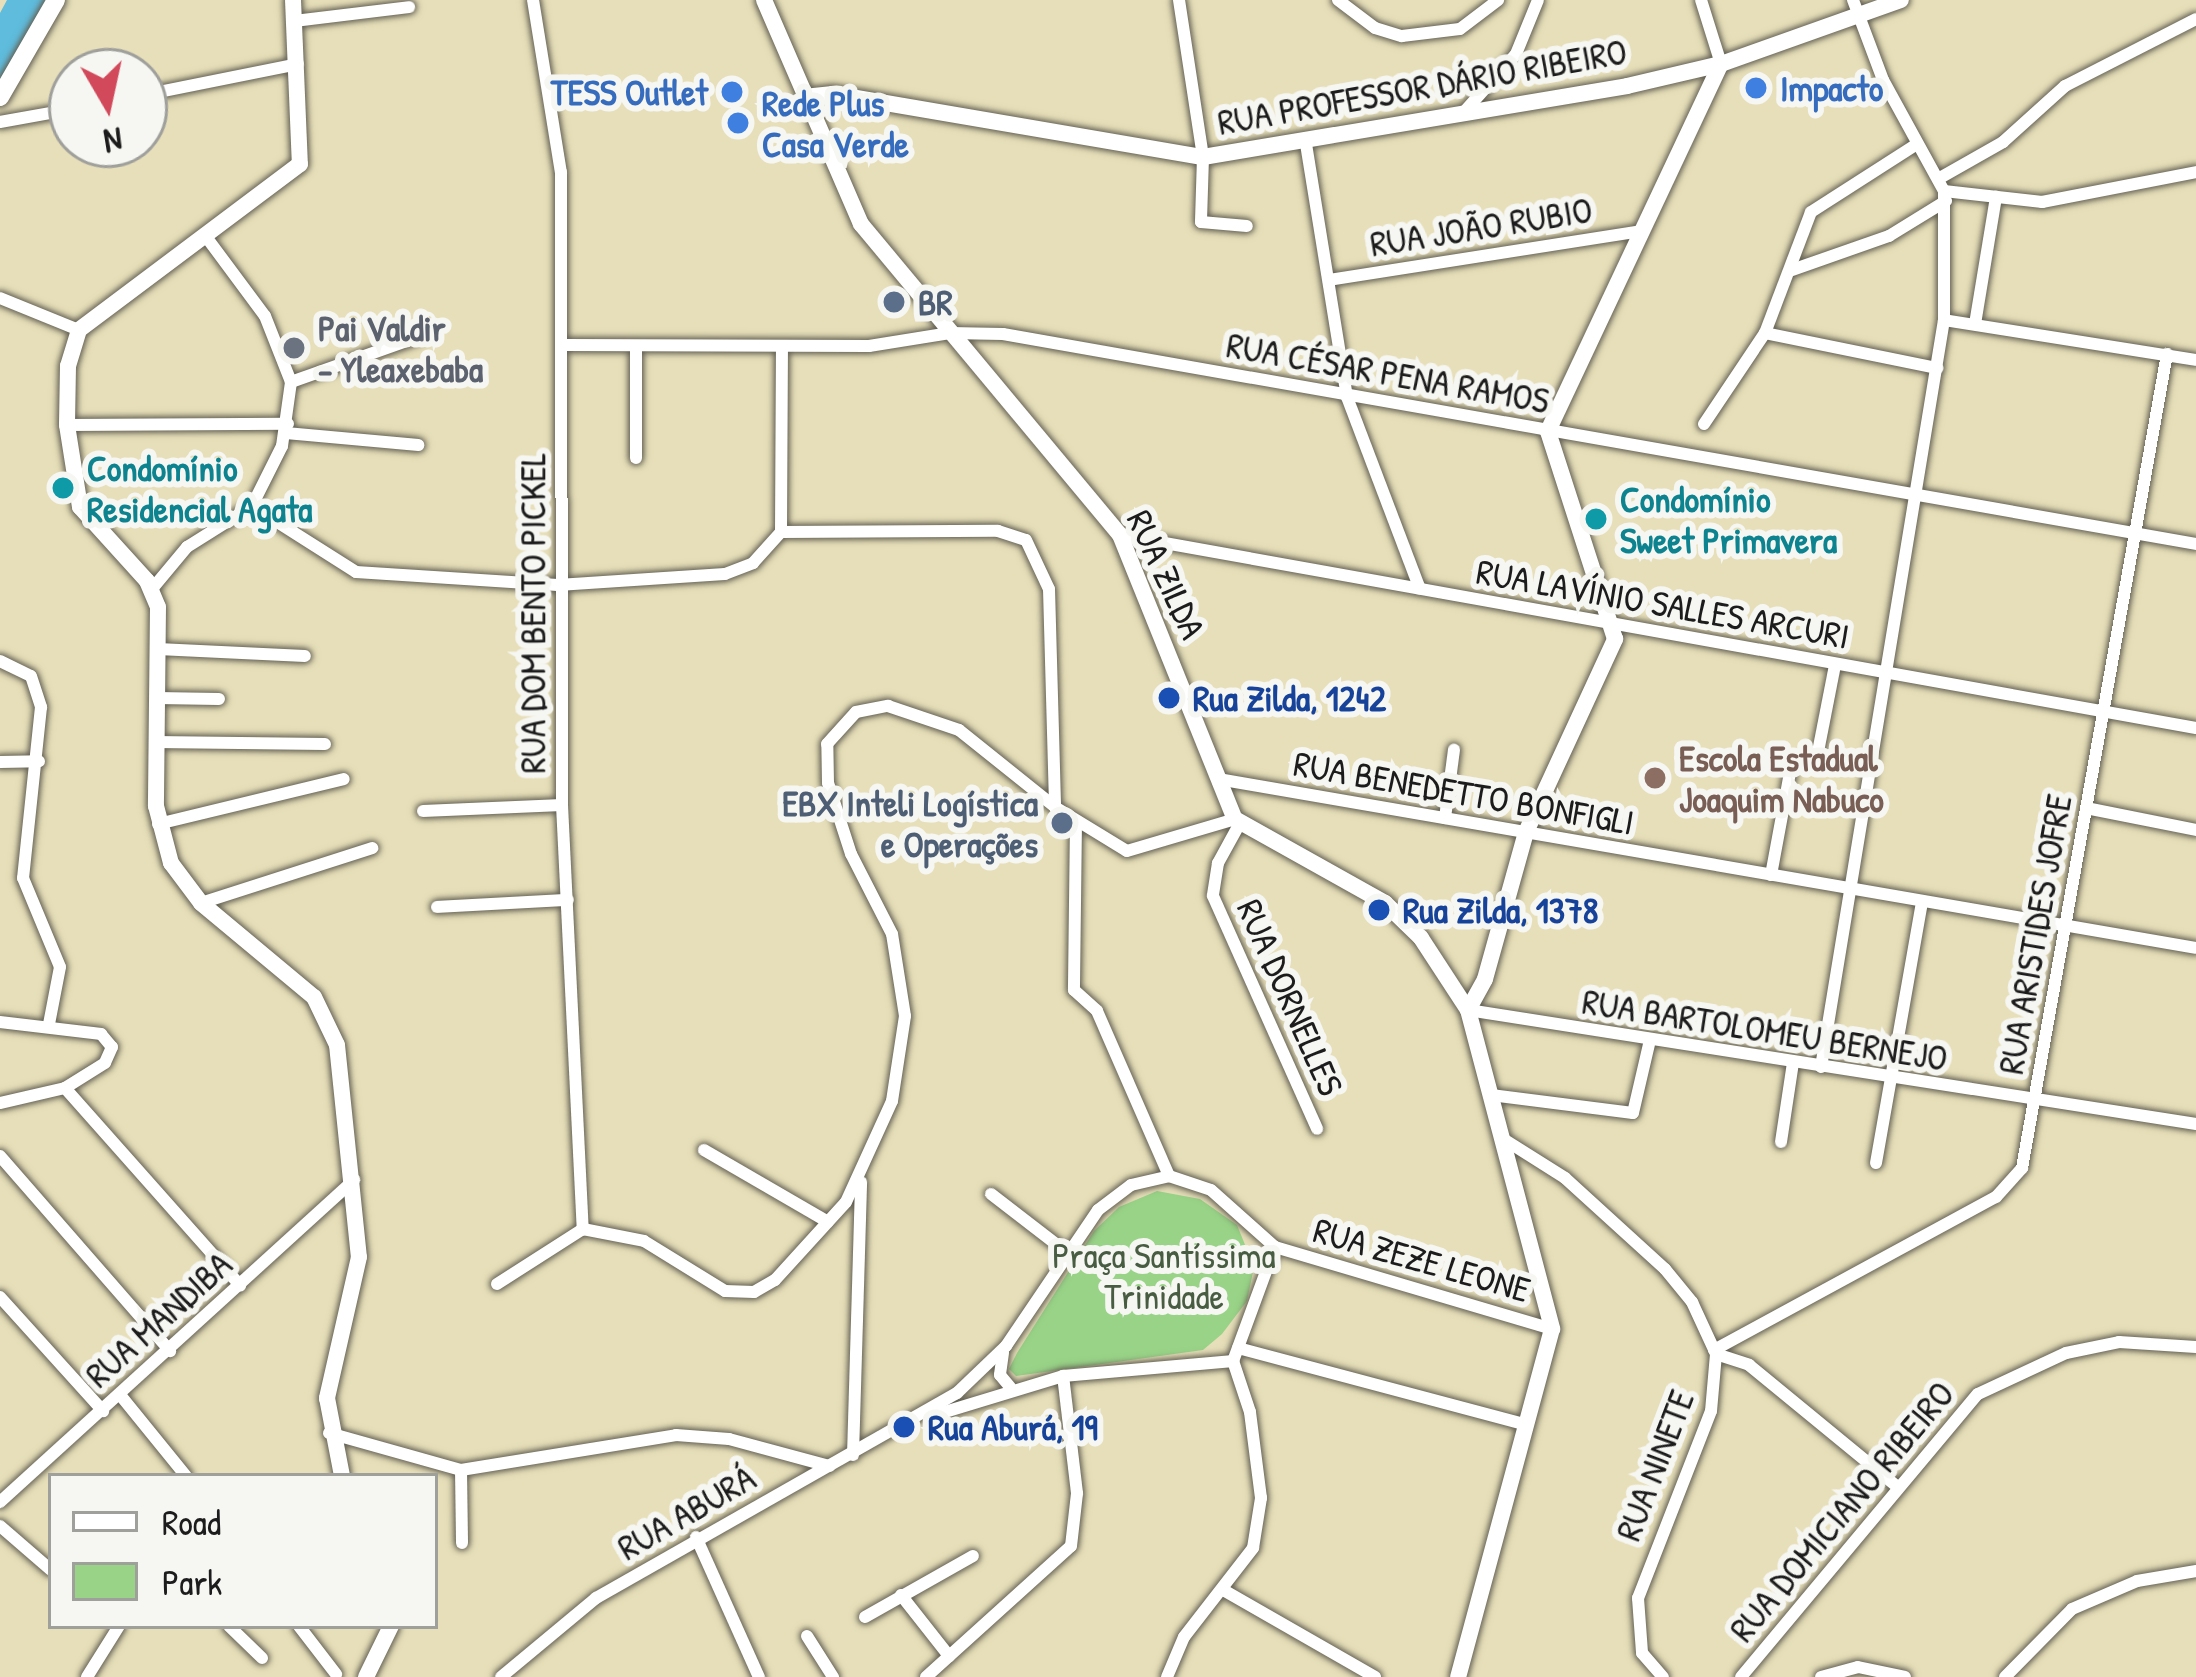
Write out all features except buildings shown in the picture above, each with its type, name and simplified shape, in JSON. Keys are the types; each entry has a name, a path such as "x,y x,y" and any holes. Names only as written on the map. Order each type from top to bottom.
{"main road":[{"path":"0,97 56,0"}],"street":[{"path":"293,0 300,164 79,330 68,366 68,425 86,518 152,589 158,649 158,824 171,863 201,903 325,1012 347,1094 359,1257 333,1361 328,1432 341,1473"},
{"name":"RUA DOM BENTO PICKEL","path":"533,0 558,128 565,345 558,585 562,805 583,1229"},
{"name":"RUA ZILDA","path":"764,0 860,224 1120,536 1238,821"},
{"path":"1179,0 1203,157 1201,222 1247,226"},
{"path":"1338,0 1375,28 1402,36 1460,29 1498,0"},
{"path":"1462,119 1516,54 1538,0"},
{"path":"1468,1010 1485,979 1526,832 1597,692 1616,625 1548,431 1721,64 1701,0"},
{"name":"RUA PROFESSOR DÁRIO RIBEIRO","path":"804,97 832,94 1203,157 1462,119 1721,64 1856,8 1901,0"},
{"path":"294,20 409,7"},
{"path":"1821,1067 1944,320 1943,190 1917,144 1856,8"},
{"path":"1792,270 1889,236 2065,86 2196,19"},
{"path":"168,90 298,64"},
{"path":"0,122 48,113"},
{"path":"1306,144 1347,397 1420,590"},
{"path":"1704,424 1765,333 1811,212 1917,144"},
{"path":"1943,190 2042,202 2196,172"},
{"path":"1976,324 1996,196"},
{"name":"RUA JOÃO RUBIO","path":"1329,280 1641,231"},
{"path":"152,589 187,547 253,506 287,428 292,382 279,340 207,238"},
{"path":"0,298 79,330"},
{"path":"1944,320 2196,360"},
{"name":"RUA CÉSAR PENA RAMOS","path":"565,345 869,346 950,333 1003,334 2196,544"},
{"path":"1765,333 1936,368"},
{"path":"292,382 424,335"},
{"path":"636,346 636,458"},
{"path":"253,506 356,572 558,585 725,574 767,552 781,532 782,348"},
{"name":"RUA ARISTIDES JOFRE","path":"1715,1352 1996,1197 2021,1168 2167,354"},
{"path":"68,425 287,428 418,445"},
{"path":"781,532 998,531 1027,540 1049,589 1055,807"},
{"name":"RUA LAVÍNIO SALLES ARCURI","path":"1120,536 2196,728"},
{"path":"158,649 305,656"},
{"path":"0,661 21,668 38,690 39,761 23,878 59,967 49,1024"},
{"path":"1816,762 1835,664"},
{"path":"157,698 219,699"},
{"path":"497,1284 583,1229 662,1248 739,1294 767,1287 828,1222 861,1174 900,1074 904,1004 892,934 838,821 827,744 838,725 870,706 923,715 985,744 1055,807 1135,853 1238,821 1350,880 1403,918 1468,1010 1505,1140 1552,1329 1458,1677"},
{"path":"155,742 325,744"},
{"path":"1445,818 1454,750"},
{"path":"0,762 39,761"},
{"path":"1771,875 1791,767"},
{"path":"158,824 344,779"},
{"name":"RUA BENEDETTO BONFIGLI","path":"1218,779 2196,948"},
{"path":"423,811 562,805"},
{"path":"2086,808 2196,830"},
{"path":"1076,821 1074,990 1097,1011 1169,1176"},
{"name":"RUA DORNELLES","path":"1238,821 1218,863 1214,896 1317,1129"},
{"path":"201,903 372,848"},
{"path":"437,907 568,900"},
{"path":"1876,1163 1922,901"},
{"name":"RUA BARTOLOMEU BERNEJO","path":"1468,1010 1649,1044 2196,1124"},
{"path":"0,1102 65,1088 110,1058 106,1036 4,1019"},
{"path":"1491,1095 1633,1114 1649,1044"},
{"path":"1781,1142 1793,1064"},
{"path":"65,1088 240,1285"},
{"name":"RUA NINETE","path":"1505,1140 1565,1178 1665,1269 1693,1302 1715,1352 1706,1425 1638,1598 1642,1653 1663,1677"},
{"path":"704,1150 828,1222"},
{"path":"0,1156 170,1351"},
{"path":"853,1455 861,1174"},
{"path":"991,1194 1070,1253 1114,1194 1169,1176 1210,1190 1275,1247 1236,1355 1250,1412 1261,1498 1253,1548 1225,1591 1184,1636 1167,1677"},
{"name":"RUA MANDIBA","path":"0,1502 356,1178"},
{"name":"RUA ZEZE LEONE","path":"1275,1247 1552,1329"},
{"name":"RUA ABURÁ","path":"915,1422 1006,1346 1070,1253"},
{"path":"0,1297 103,1411"},
{"name":"RUA DOMICIANO RIBEIRO","path":"1741,1677 1895,1485 1978,1394 2020,1370 2119,1342 2196,1347"},
{"path":"1006,1346 999,1370 1010,1388"},
{"path":"1715,1352 1748,1365 1895,1485"},
{"path":"1236,1355 1527,1425"},
{"name":"RUA ABURÁ","path":"501,1677 596,1598 696,1537 915,1422 1010,1388 1063,1376 1236,1355"},
{"path":"926,1677 1071,1546 1077,1493 1063,1376"},
{"path":"121,1396 184,1473"},
{"path":"328,1432 461,1470 676,1435 729,1439 830,1466"},
{"path":"461,1470 462,1543"},
{"path":"0,1526 48,1567"},
{"path":"696,1537 759,1677"},
{"path":"865,1617 973,1556"},
{"path":"2006,1677 2072,1609 2137,1581 2196,1571"},
{"path":"1225,1591 1375,1677"},
{"path":"902,1595 950,1656"},
{"path":"87,1677 117,1629"},
{"path":"232,1629 262,1658"},
{"path":"301,1629 336,1673"},
{"path":"366,1677 390,1629"},
{"path":"807,1636 833,1677"},
{"path":"1821,1677 1857,1672 1905,1677"}],"green space":[{"name":"Praça Santíssima Trinidade","path":"1157,1191 1200,1199 1237,1225 1254,1267 1247,1301 1222,1334 1203,1350 1016,1376 1009,1369 1017,1353 1094,1231 1119,1207"}],"water":[{"path":"7,0 49,0 0,87 0,13"}],"place":[{"name":"Impacto","path":"1756,88"},
{"name":"TESS Outlet","path":"732,92"},
{"name":"Rede Plus Casa Verde","path":"738,123"},
{"name":"BR","path":"894,302"},
{"name":"Pai Valdir - Yleaxebaba","path":"294,348"},
{"name":"Condomínio Residencial Agata","path":"63,488"},
{"name":"Condomínio Sweet Primavera","path":"1596,519"},
{"name":"Rua Zilda, 1242","path":"1169,698"},
{"name":"Escola Estadual Joaquim Nabuco","path":"1655,778"},
{"name":"EBX Inteli Logística e Operações","path":"1062,823"},
{"name":"Rua Zilda, 1378","path":"1379,910"},
{"name":"Rua Aburá, 19","path":"904,1427"}]}
